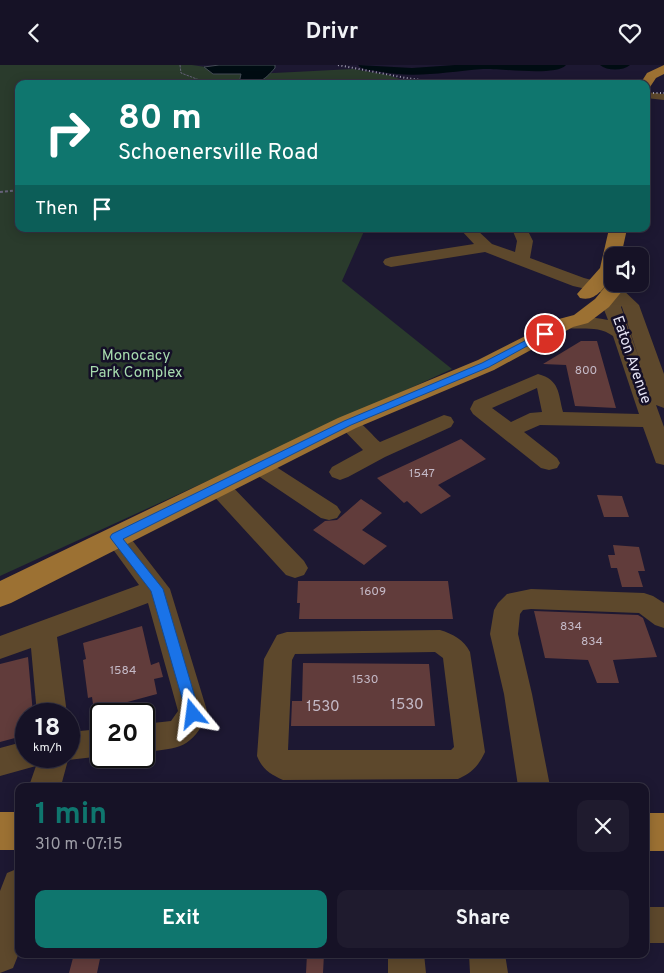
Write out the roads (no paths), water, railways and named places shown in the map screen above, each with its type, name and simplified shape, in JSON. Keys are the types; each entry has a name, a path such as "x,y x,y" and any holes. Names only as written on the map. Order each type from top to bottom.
{"main road":[{"path":"648,80 651,75 664,69"},
{"path":"615,247 617,232"},
{"path":"632,247 634,232"},
{"path":"0,595 347,423 495,361 566,323 581,319 602,303 606,292"},
{"path":"0,831 15,831"},
{"path":"649,833 664,832"}],"street":[{"path":"650,85 664,87"},
{"path":"650,95 664,97"},
{"path":"471,232 486,247 521,261 579,282 604,282"},
{"path":"521,232 525,241 521,261"},
{"path":"391,262 486,247"},
{"name":"Eaton Avenue","path":"610,292 612,307 620,333 664,458"},
{"name":"Eaton Avenue","path":"618,292 630,305 664,402"},
{"path":"566,323 597,324 617,330 620,333"},
{"path":"549,463 480,409 481,405 538,380 546,384 554,419"},
{"path":"509,431 537,418 652,421"},
{"path":"340,472 377,452 444,421"},
{"path":"347,423 377,452"},
{"path":"259,466 329,512"},
{"path":"218,486 295,568"},
{"path":"116,537 157,589 193,714 179,733 155,736"},
{"path":"0,648 157,589"},
{"path":"533,783 518,694 504,634 507,610 516,601 531,599 644,603 663,617"},
{"path":"43,631 51,703"},
{"path":"440,641 456,652 470,752 458,764 404,776 283,765 272,756 278,659 287,643 440,641"},
{"path":"0,762 15,758"},
{"path":"46,783 50,768"},
{"path":"0,955 15,900"},
{"path":"649,925 664,925"},
{"path":"406,958 407,973"},
{"path":"487,958 489,973"}],"waterway":[{"path":"365,65 395,71 412,72 484,65 519,68 559,65"},
{"path":"607,65 623,65"}],"railway":[{"path":"338,65 421,80"},
{"path":"650,93 664,93"}],"park label":[{"name":"Monocacy Park Complex","path":"136,364"}]}
